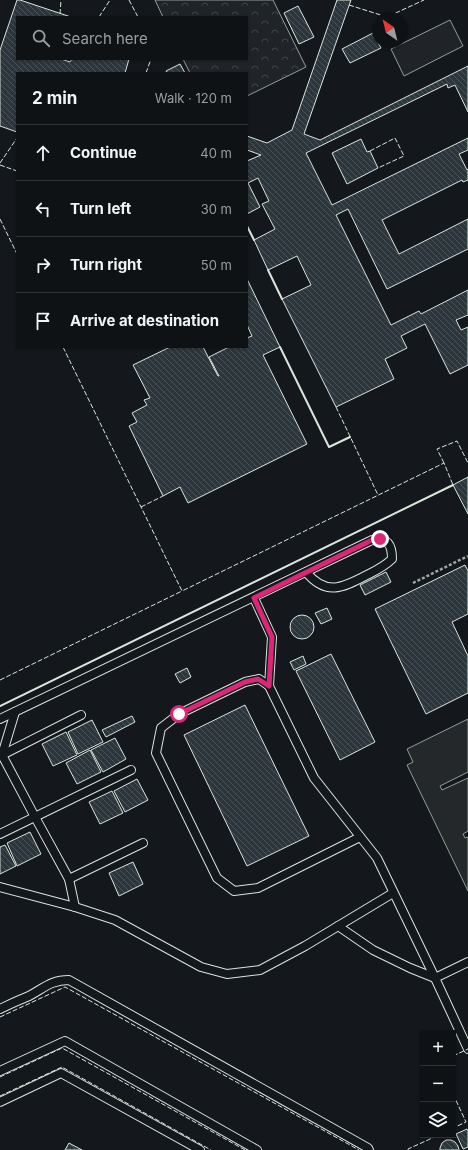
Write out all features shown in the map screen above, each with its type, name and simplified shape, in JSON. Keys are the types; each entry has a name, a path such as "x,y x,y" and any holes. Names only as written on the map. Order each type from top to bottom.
{"lane":[{"path":"0,719 372,540 380,539 388,542 392,551 392,559 385,566 346,586 336,588 320,585 306,572"},
{"path":"254,598 272,637 269,686 314,778 376,858 468,1049"},
{"path":"269,686 258,679 245,682 179,714 161,728 156,753 217,878 234,891 258,888 360,837"},
{"path":"15,712 1,755 69,879 75,907"},
{"path":"1,755 81,715"},
{"path":"0,834 131,770"},
{"path":"69,879 143,843"},
{"path":"0,888 75,907 115,920 201,967 227,974 260,970 305,946 393,893"},
{"path":"338,926 373,950 435,978 468,962"},
{"path":"0,1009 59,980 69,980 368,1148 369,1150"},
{"path":"0,1071 65,1041 257,1150"},
{"path":"0,1102 61,1073 200,1150"}],"path":[{"path":"413,583 468,556"}],"green space":[{"path":"155,0 273,0 306,67 248,96 248,72 190,72 184,60 248,60 248,16 163,16"},
{"path":"450,20 463,46 404,76 391,49 408,48 408,41"}],"shaded area":[{"path":"468,719 468,772 440,786 442,790 468,778 468,831 463,834 465,838 468,837 468,891 407,765 413,762 407,749"}],"building":[{"path":"17,0 20,0 68,16 16,16 16,60 64,60 70,62 71,60 129,60 125,72 16,72 16,132 0,126 0,50"},
{"path":"337,0 351,0 304,134 320,140 468,66 468,112 455,85 448,88 447,84 306,153 332,205 468,138 468,150 459,154 467,170 468,169 468,180 463,182 462,180 382,220 399,254 468,219 468,249 387,289 348,209 336,215 391,325 419,311 421,314 468,290 468,315 456,320 461,330 468,327 468,365 450,374 425,324 401,336 407,348 385,359 394,379 336,407 282,299 311,285 297,256 268,270 254,240 275,229 262,204 269,201 258,178 248,183 248,161 261,155 248,150 248,136 267,143 292,130"},
{"path":"298,6 314,37 299,44 284,13"},
{"path":"372,34 372,48 381,48 350,63 342,49"},
{"path":"180,64 184,72 166,72"},
{"path":"361,139 367,152 370,151 378,168 347,184 332,153"},
{"path":"248,183 260,207 248,213"},
{"path":"248,281 280,347 263,355 307,444 188,503 180,487 163,496 129,426 137,422 132,413 147,405 144,400 150,398 133,365 168,348 204,348 219,376 209,357 227,348 248,348 248,338 252,336 248,327"},
{"path":"468,477 468,514 453,485"},
{"path":"465,565 468,571 468,614 452,622 468,656 468,693 426,714 375,609"},
{"path":"386,572 391,582 365,595 360,585"},
{"path":"327,608 332,619 321,624 315,613"},
{"path":"302,615 311,618 314,627 311,636 302,639 293,636 290,627 293,618"},
{"path":"331,654 375,742 340,760 296,671"},
{"path":"303,656 306,664 294,670 290,662"},
{"path":"187,668 191,677 180,683 175,674"},
{"path":"245,705 309,836 247,866 184,735"},
{"path":"132,716 135,722 106,737 102,730"},
{"path":"92,720 103,742 78,754 68,732"},
{"path":"66,732 77,755 53,766 42,744"},
{"path":"115,738 126,759 103,772 91,750"},
{"path":"90,750 101,772 77,784 66,763"},
{"path":"137,779 148,800 125,812 114,791"},
{"path":"112,791 123,813 100,824 89,802"},
{"path":"30,832 41,854 17,866 7,843"},
{"path":"5,845 16,866 0,874 0,847"},
{"path":"133,862 143,884 119,896 109,873"},
{"path":"467,1129 468,1147 463,1149 456,1134"},
{"path":"446,1140 455,1142 459,1150 440,1150 442,1143"},
{"path":"69,1143 82,1150 65,1150"}],"fence":[{"path":"60,14 61,0"},
{"path":"100,16 110,0"},
{"path":"129,0 137,16"},
{"path":"349,5 387,17 424,0"},
{"path":"146,72 151,60"},
{"path":"370,151 395,138 404,156 378,168"},
{"path":"0,163 16,139"},
{"path":"0,165 16,171"},
{"path":"0,219 16,252"},
{"path":"63,348 182,591 444,463 453,485"},
{"path":"336,407 378,495"},
{"path":"444,463 437,449 457,441 468,463"},
{"path":"141,507 163,496"},
{"path":"0,680 182,591"},
{"path":"0,1017 65,987 359,1150"},
{"path":"0,1077 62,1048 245,1150"},
{"path":"456,1055 468,1049"},
{"path":"0,1096 62,1067 211,1150"},
{"path":"456,1100 466,1122 456,1127"},
{"path":"408,1150 432,1138"}],"wall":[{"path":"248,228 254,240"},
{"path":"268,270 282,299"},
{"path":"280,347 329,447 350,437"},
{"path":"0,706 453,485"}],"route":[{"path":"179,714 245,682 258,679 269,686 272,637 254,598 372,540 380,539"}]}
